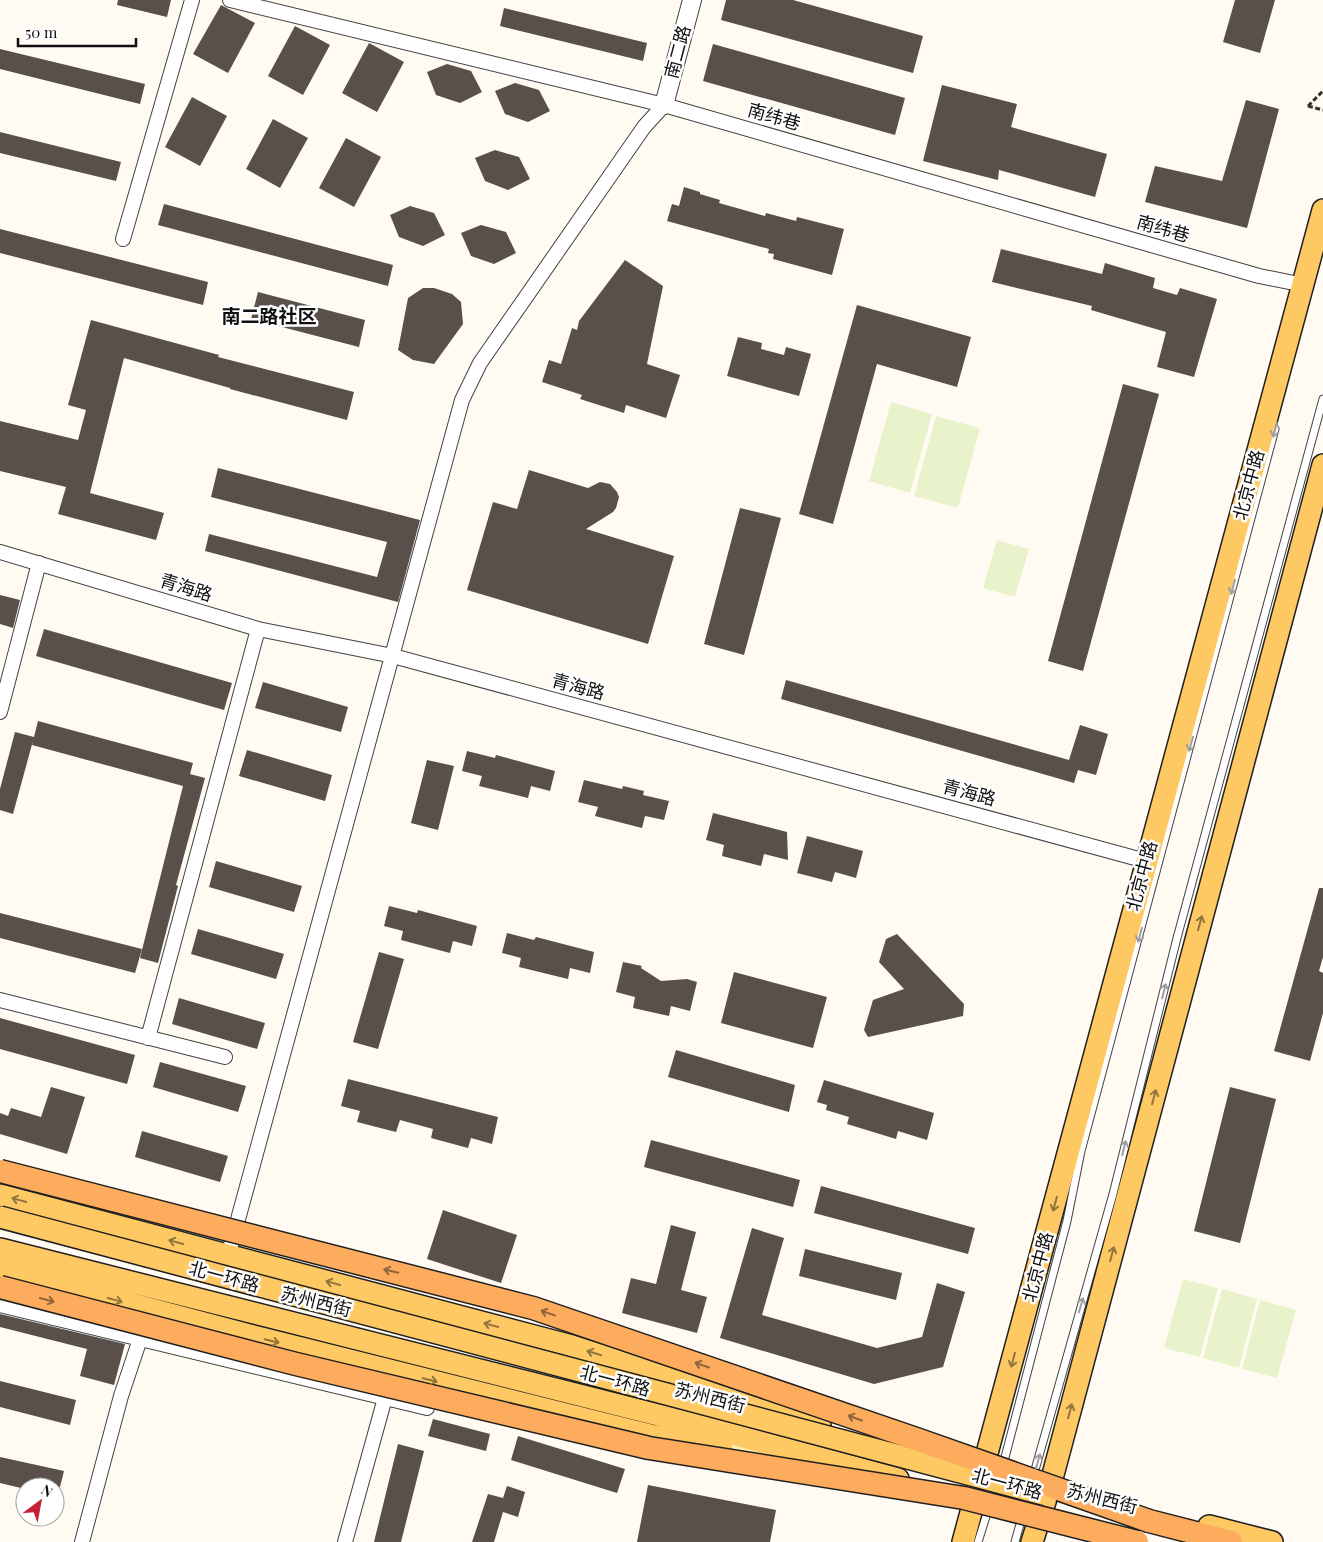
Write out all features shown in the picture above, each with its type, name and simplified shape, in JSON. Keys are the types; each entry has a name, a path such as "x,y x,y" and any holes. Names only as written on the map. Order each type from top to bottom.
{"highway":[{"path":"0,1171 533,1308 919,1440 1149,1522"},
{"path":"0,1287 305,1366 649,1448 979,1503"},
{"name":"北一环路","path":"979,1503 1137,1542"},
{"name":"北一环路","path":"1149,1522 1231,1542"}],"main road":[{"name":"北京中路","path":"963,1542 979,1503 994,1476 1146,861 1323,210"},
{"path":"1030,1528 1323,465"},
{"path":"0,1195 572,1346 824,1426"},
{"name":"北一环路","path":"0,1217 1149,1522"},
{"name":"苏州西街","path":"0,1224 824,1426 994,1476 1041,1483 1272,1542"},
{"name":"北一环路","path":"0,1250 714,1429 979,1503"},
{"name":"苏州西街","path":"0,1255 615,1409 761,1457 979,1503 1030,1528 1100,1542"},
{"path":"0,1270 253,1336 650,1435 761,1457"}],"street":[{"path":"123,239 192,0"},
{"name":"南纬巷","path":"230,0 664,105 1258,276 1304,284"},
{"name":"南二路","path":"664,105 692,0"},
{"path":"228,1256 394,656 400,625 462,400 480,363 644,127 664,105"},
{"name":"青海路","path":"0,552 258,629 394,656 1146,861"},
{"path":"0,712 39,563"},
{"path":"148,1038 258,629"},
{"path":"0,1000 226,1057"},
{"path":"0,1305 426,1408"},
{"path":"82,1542 121,1396 140,1339"},
{"path":"345,1542 385,1398"}],"lane":[{"path":"1041,1483 1177,938 1323,399"},
{"path":"994,1476 1067,1221 1084,1142 1277,420"},
{"path":"978,1542 979,1503"},
{"path":"1015,1542 1030,1528"}],"path":[{"path":"1323,91 1308,106 1323,110"}],"green space":[{"path":"891,402 932,414 910,493 869,481"},
{"path":"936,416 980,428 958,508 914,496"},
{"path":"997,540 1029,549 1015,597 983,588"},
{"path":"1183,1279 1218,1288 1200,1357 1164,1348"},
{"path":"1222,1289 1257,1299 1239,1368 1203,1358"},
{"path":"1260,1300 1296,1310 1277,1378 1242,1369"}],"building":[{"path":"118,0 171,0 167,17 117,5"},
{"path":"726,0 793,0 923,36 913,73 721,20"},
{"path":"1235,0 1275,0 1260,53 1223,42"},
{"path":"221,5 255,23 228,73 193,54"},
{"path":"504,8 647,43 643,61 500,26"},
{"path":"295,26 330,45 303,95 268,76"},
{"path":"369,43 404,62 377,112 342,93"},
{"path":"713,44 905,98 895,135 703,81"},
{"path":"0,49 145,84 140,104 0,69"},
{"path":"447,64 471,71 482,92 460,103 436,95 427,72"},
{"path":"515,83 539,90 550,111 528,122 505,114 495,91"},
{"path":"942,85 1017,104 1011,127 1107,154 1095,197 999,170 998,180 923,161"},
{"path":"192,97 227,116 200,166 165,147"},
{"path":"1246,100 1279,109 1247,228 1145,202 1155,166 1222,181"},
{"path":"273,119 308,138 280,188 246,169"},
{"path":"0,132 121,162 116,181 0,153"},
{"path":"346,138 381,157 354,207 319,188"},
{"path":"495,150 519,157 530,179 508,190 485,181 475,158"},
{"path":"684,187 720,200 719,203 765,216 766,213 796,221 797,217 844,229 832,275 773,259 774,254 768,253 769,249 667,221 672,204 679,206"},
{"path":"164,204 393,265 388,286 158,225"},
{"path":"410,206 434,213 445,235 423,246 399,237 390,215"},
{"path":"481,225 506,232 516,253 494,264 471,256 461,233"},
{"path":"0,229 208,282 203,305 0,253"},
{"path":"1001,249 1102,274 1105,263 1155,278 1153,288 1177,295 1180,288 1217,299 1194,377 1157,367 1166,332 1091,310 1092,306 992,282"},
{"path":"625,260 663,286 647,364 680,375 666,418 626,405 624,413 580,399 582,395 542,382 549,360 561,364 572,328 577,330 579,321"},
{"path":"423,288 434,288 452,294 461,302 463,324 434,364 413,360 398,350 408,298"},
{"path":"258,292 365,320 359,347 251,319"},
{"path":"857,305 971,337 957,387 877,364 833,524 799,514"},
{"path":"91,320 219,355 218,357 354,392 347,420 124,358 90,493 164,513 156,540 58,514 66,487 0,471 0,421 78,440 86,410 68,405"},
{"path":"738,337 762,343 761,349 784,355 786,347 811,354 799,396 727,376"},
{"path":"1123,384 1159,394 1083,671 1048,661"},
{"path":"218,468 420,520 398,602 205,551 209,534 377,577 387,542 211,497"},
{"path":"529,470 588,488 600,482 610,484 619,497 616,508 613,512 586,529 674,556 648,644 467,590 493,502 517,509"},
{"path":"740,508 781,518 744,655 704,644"},
{"path":"0,595 20,600 13,628 0,624"},
{"path":"44,629 232,683 224,710 36,656"},
{"path":"786,680 1069,760 1080,725 1108,734 1096,775 1078,770 1074,783 781,699"},
{"path":"263,682 348,707 341,732 255,708"},
{"path":"38,721 193,763 190,774 205,778 176,885 178,886 158,963 140,958 183,786 32,745"},
{"path":"15,732 34,737 13,814 0,810 0,789"},
{"path":"247,750 332,775 325,801 239,776"},
{"path":"467,751 495,758 496,755 555,771 550,791 531,786 528,798 479,786 482,776 462,771"},
{"path":"427,760 454,766 438,830 411,823"},
{"path":"584,780 622,789 623,786 644,791 643,795 669,801 664,820 645,816 642,828 595,816 598,807 578,802"},
{"path":"713,813 787,832 788,860 764,854 761,866 722,856 724,845 706,840"},
{"path":"807,836 863,851 856,878 835,872 832,882 797,873"},
{"path":"216,861 302,886 294,912 209,887"},
{"path":"1319,888 1323,888 1323,957 1319,971 1323,973 1323,1013 1310,1061 1274,1051"},
{"path":"389,906 417,913 418,910 477,926 472,946 453,941 450,953 401,940 403,931 384,926"},
{"path":"0,913 142,949 135,973 0,938"},
{"path":"198,929 284,954 276,979 191,954"},
{"path":"507,933 534,940 536,937 594,952 590,973 570,968 568,979 519,967 521,958 502,953"},
{"path":"897,934 964,1004 963,1016 868,1037 864,1030 873,1000 904,989 879,962 886,939"},
{"path":"379,952 404,959 378,1049 353,1042"},
{"path":"623,962 642,966 641,968 661,981 687,979 697,982 690,1011 671,1006 669,1016 633,1008 635,997 616,992"},
{"path":"734,972 827,997 813,1048 721,1023"},
{"path":"179,998 265,1023 257,1049 172,1024"},
{"path":"0,1018 135,1055 127,1084 0,1049"},
{"path":"676,1050 795,1085 789,1112 668,1077"},
{"path":"160,1062 246,1086 238,1112 153,1087"},
{"path":"348,1079 498,1117 492,1144 471,1138 468,1148 431,1138 433,1129 400,1120 396,1132 357,1122 360,1111 341,1106"},
{"path":"824,1080 934,1113 927,1140 898,1131 896,1139 847,1124 849,1117 826,1110 827,1105 817,1102"},
{"path":"51,1087 85,1097 67,1154 0,1134 0,1113 8,1116 11,1108 41,1117"},
{"path":"1230,1087 1276,1099 1240,1243 1194,1231"},
{"path":"142,1131 228,1156 220,1182 135,1157"},
{"path":"651,1140 800,1180 793,1207 644,1167"},
{"path":"821,1186 975,1228 968,1254 814,1213"},
{"path":"443,1210 517,1235 501,1283 427,1259"},
{"path":"671,1225 696,1232 681,1290 707,1297 697,1333 622,1313 631,1278 656,1284"},
{"path":"752,1228 784,1238 762,1315 877,1348 922,1337 937,1283 965,1292 943,1367 874,1384 720,1338"},
{"path":"805,1249 902,1273 896,1300 799,1276"},
{"path":"0,1314 125,1344 114,1385 80,1376 87,1349 0,1327"},
{"path":"0,1381 76,1400 70,1425 0,1407"},
{"path":"433,1419 490,1434 486,1451 428,1436"},
{"path":"518,1436 625,1469 617,1493 511,1460"},
{"path":"398,1444 424,1451 401,1542 374,1542"},
{"path":"0,1457 64,1471 62,1477 15,1477 15,1487 0,1483"},
{"path":"648,1485 776,1510 770,1542 637,1542"},
{"path":"507,1486 525,1492 518,1517 503,1512 494,1542 472,1542 488,1494 503,1498"}],"district":[{"name":"南二路社区","path":"269,316"}]}
